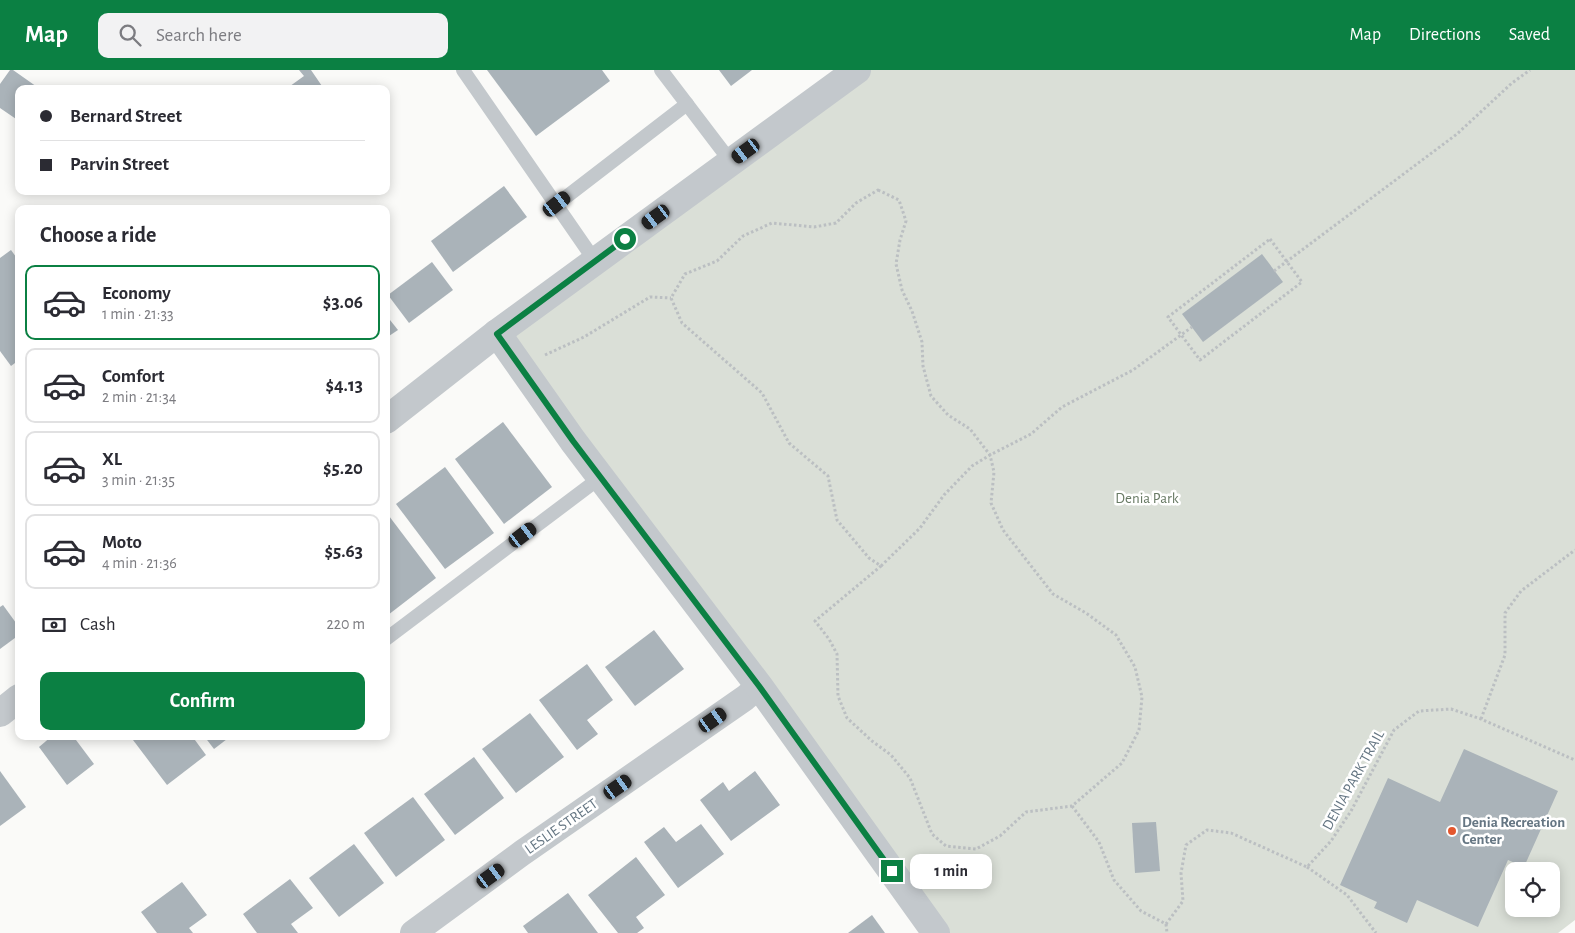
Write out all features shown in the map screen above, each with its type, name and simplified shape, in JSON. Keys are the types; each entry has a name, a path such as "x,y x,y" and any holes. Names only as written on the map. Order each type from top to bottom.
{"street":[{"path":"390,417 595,261 856,70"},
{"path":"497,334 601,477 759,686 936,933"},
{"name":"LESLIE STREET","path":"413,933 530,848 745,698 759,686"},
{"path":"0,712 15,701"}],"lane":[{"path":"463,70 595,261"},
{"path":"661,70 731,162"},
{"path":"557,204 686,104"},
{"path":"390,636 601,477"}],"path":[{"path":"1274,271 1456,134 1512,83 1530,70"},
{"path":"671,298 685,274 717,261 743,236 772,222 814,227 836,222 856,203 878,190 899,200 906,221 900,240 896,264 902,290 912,311 922,342 923,366 931,396 948,415 970,429 990,455 994,472 991,503 1003,530 1053,594 1086,614 1116,636 1135,667 1142,697 1139,730 1122,763 1072,806 1026,812 1000,836 976,850 946,846 932,834 910,778 891,755 872,741 847,718 838,696 837,654 830,639 815,621 881,566 920,528 944,495 972,466 990,455 1031,434 1062,407 1133,370 1192,327"},
{"path":"1270,239 1302,282 1200,360 1181,335 1168,317 1270,239"},
{"path":"521,367 584,337 650,297 671,298"},
{"path":"671,298 682,323 762,393 789,443 828,476 837,520 869,558 881,566"},
{"path":"1482,719 1505,655 1505,613 1521,591 1575,550"},
{"name":"DENIA PARK TRAIL","path":"1307,867 1332,841 1351,812 1394,730 1419,711 1450,709 1482,719 1575,760"},
{"path":"1072,806 1099,842 1114,880 1141,911 1166,924"},
{"path":"1167,933 1166,924 1183,900 1181,873 1186,844 1207,830 1231,833 1307,867 1347,895 1376,933"}],"green space":[{"name":"Denia Park","path":"853,70 1575,70 1575,920 1558,933 935,933 497,333"}],"building":[{"path":"10,70 13,70 34,85 15,85 15,118 0,108 0,84"},
{"path":"299,70 311,70 321,85 292,85 304,76"},
{"path":"487,70 602,70 610,81 536,136"},
{"path":"719,70 752,70 731,86"},
{"path":"504,186 527,217 453,272 431,241"},
{"path":"11,250 15,256 15,363 11,366 0,351 0,258"},
{"path":"1262,254 1283,282 1203,342 1182,314"},
{"path":"432,262 453,290 409,323 390,298 390,294"},
{"path":"390,320 398,330 390,335"},
{"path":"503,422 552,487 504,524 455,459"},
{"path":"445,467 494,533 445,569 396,504"},
{"path":"390,517 436,578 390,613"},
{"path":"3,605 15,622 15,638 0,649 0,607"},
{"path":"654,630 684,669 635,706 605,667"},
{"path":"587,664 613,700 587,720 598,734 577,750 539,700"},
{"path":"530,713 564,757 516,793 482,749"},
{"path":"47,740 76,740 94,764 67,785 39,747"},
{"path":"133,740 195,740 206,755 167,785"},
{"path":"207,740 226,740 214,749"},
{"name":"Denia Recreation Center","path":"1464,749 1558,791 1526,862 1508,860 1505,862 1505,867 1478,927 1417,900 1407,923 1374,908 1377,902 1340,885 1388,778 1440,802"},
{"path":"474,757 504,798 455,835 424,794"},
{"path":"0,771 26,807 0,826"},
{"path":"755,771 780,805 731,841 700,800 723,782 729,791"},
{"path":"413,797 445,840 396,877 364,833"},
{"path":"1156,822 1160,871 1135,873 1132,823"},
{"path":"701,824 724,854 678,888 644,842 664,827 676,842"},
{"path":"354,844 384,883 339,917 309,878"},
{"path":"636,857 665,895 636,917 644,928 637,933 618,933 588,895"},
{"path":"290,879 313,908 291,924 298,933 257,933 243,914"},
{"path":"182,882 207,915 189,928 193,933 157,933 141,912"},
{"path":"568,893 598,933 528,933 523,926"},
{"path":"872,915 885,933 848,933"}],"place":[{"name":"Denia Recreation Center","path":"1452,831"}],"route":[{"path":"625,239 497,334 573,441 759,686 892,871"}]}
